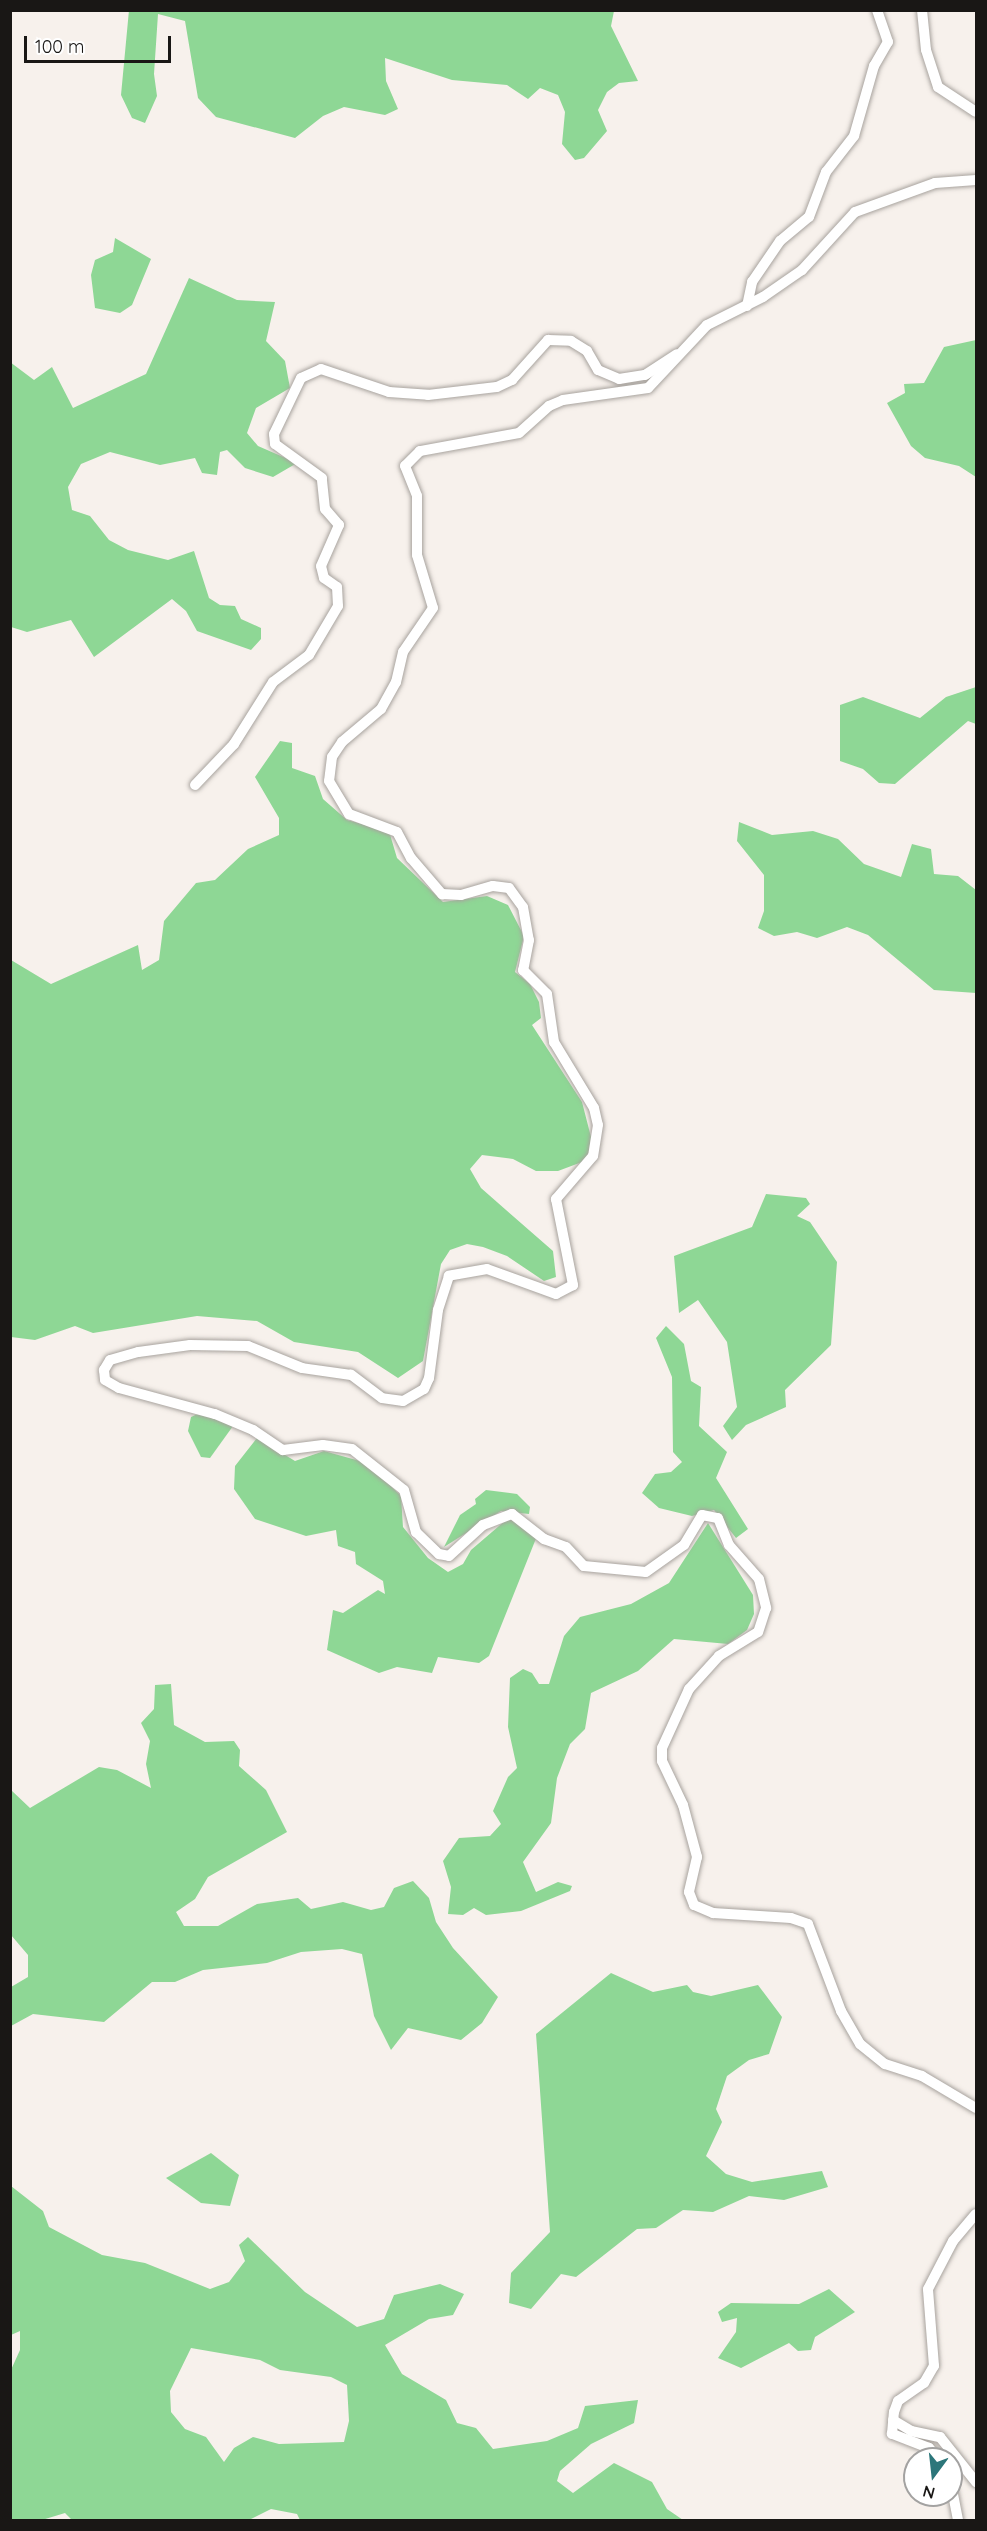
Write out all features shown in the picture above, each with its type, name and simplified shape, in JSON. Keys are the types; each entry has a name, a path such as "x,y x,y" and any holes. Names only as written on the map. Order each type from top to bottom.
{"street":[{"path":"747,306 752,282 780,241 809,217 826,172 854,136 874,66 888,42 877,10"},
{"path":"922,10 926,50 938,87 976,112"},
{"path":"195,785 234,744 273,682 309,655 338,606 337,586 324,578 321,566 339,525 325,510 322,478 275,444 274,434 301,378 321,369 389,392 428,395 497,387 512,380 548,340 572,341 587,351 598,370 620,379 645,375 680,352 707,325 747,306 802,270 866,206 935,183 976,180"},
{"path":"680,352 671,368 648,388 563,400 508,438 460,442 408,458 406,474 419,512 417,555 433,608 403,652 396,682 381,709 342,742 328,770 333,792 349,814 397,832 411,858 442,894 462,895 493,886 510,888 523,907 530,940 523,970 527,979 547,994 554,1042 594,1108 598,1125 593,1156 556,1199 573,1285 556,1294 487,1269 449,1276 438,1310 429,1378 424,1389 403,1401 382,1398 362,1380 336,1370 302,1368 236,1345 190,1345 110,1360 105,1380 119,1388 215,1414 283,1450 323,1444 352,1449 404,1490 416,1532 439,1554 449,1556 483,1525 512,1514 544,1539 566,1547 584,1566 646,1572 684,1545 702,1515 718,1518 729,1545 759,1579 766,1608 758,1632 719,1656 689,1689 662,1748 662,1761 679,1793 695,1848 697,1866 689,1892 694,1905 713,1913 791,1918 807,1924 841,2010 860,2044 885,2064 922,2076 976,2108"},
{"path":"926,2447 892,2434 893,2420 898,2401 924,2384 934,2366 928,2289 953,2241 976,2214"},
{"path":"893,2420 911,2431 940,2438 976,2482"}],"green space":[{"path":"129,10 614,11 611,26 638,81 619,83 607,92 598,110 607,131 584,158 575,160 562,144 565,112 558,95 540,88 528,99 507,85 452,80 385,58 386,81 398,109 385,115 344,107 323,116 295,138 216,117 198,98 185,21 158,14 154,74 157,96 145,123 132,118 121,95"},
{"path":"115,238 151,259 132,305 120,313 95,308 91,275 95,260 113,252"},
{"path":"189,278 237,300 275,302 266,341 285,361 290,388 256,408 247,433 258,446 297,463 273,477 245,468 227,450 220,452 217,475 202,473 195,458 160,465 110,452 81,464 68,487 72,510 90,516 109,540 128,550 168,560 194,551 209,598 220,605 235,606 241,619 261,628 261,639 251,650 197,631 186,611 172,599 94,657 71,620 27,632 11,627 10,362 34,380 52,367 73,408 146,374"},
{"path":"976,340 976,477 959,466 925,458 911,446 887,403 905,393 904,384 924,383 944,347"},
{"path":"976,687 976,724 968,721 895,784 879,783 863,769 840,761 840,705 863,697 920,718 946,697"},
{"path":"280,741 292,743 292,768 315,776 323,799 347,820 389,831 397,858 443,902 487,896 508,905 524,936 515,972 530,984 539,1002 541,1018 532,1025 582,1102 591,1137 589,1153 582,1162 558,1171 536,1171 513,1159 482,1155 470,1169 481,1188 553,1251 556,1277 544,1281 507,1256 483,1247 467,1244 450,1250 441,1264 423,1361 398,1378 358,1352 294,1342 257,1321 197,1316 93,1333 75,1326 35,1340 11,1337 11,960 51,984 138,945 142,970 159,960 164,921 196,883 215,880 248,849 279,835 279,818 255,777"},
{"path":"739,822 772,835 813,831 838,839 864,864 901,877 912,844 931,849 934,874 958,876 976,890 976,993 934,990 868,935 847,927 817,938 797,932 774,936 758,928 764,911 764,875 737,841"},
{"path":"766,1194 806,1198 810,1204 797,1216 810,1222 837,1262 831,1345 785,1390 786,1407 746,1425 732,1440 723,1426 737,1407 727,1342 698,1300 679,1313 674,1256 752,1227"},
{"path":"666,1326 684,1344 691,1381 701,1387 699,1426 727,1452 716,1478 748,1529 736,1538 714,1510 692,1516 659,1508 642,1493 655,1474 671,1472 682,1462 673,1452 672,1377 656,1338"},
{"path":"204,1411 233,1426 210,1458 201,1457 188,1431 191,1417"},
{"path":"257,1438 295,1461 324,1451 367,1463 401,1496 403,1527 428,1558 448,1572 463,1564 471,1550 506,1520 515,1519 537,1536 489,1656 479,1663 438,1657 432,1673 397,1667 379,1673 327,1650 333,1610 343,1613 378,1590 385,1594 383,1581 356,1564 355,1552 338,1546 336,1530 306,1536 255,1519 234,1489 235,1466"},
{"path":"486,1490 517,1494 530,1507 529,1514 501,1511 444,1547 460,1515 476,1504 475,1499"},
{"path":"708,1523 753,1595 754,1614 747,1630 728,1644 674,1639 638,1671 591,1693 585,1729 570,1744 557,1778 551,1823 523,1862 536,1892 558,1882 572,1886 570,1891 521,1911 486,1915 474,1908 463,1915 448,1914 451,1887 443,1861 459,1838 490,1836 501,1824 493,1811 508,1777 517,1768 508,1727 510,1678 523,1669 532,1673 539,1684 549,1684 564,1636 580,1617 631,1604 669,1583"},
{"path":"171,1684 174,1725 205,1742 234,1741 240,1750 239,1766 266,1790 287,1832 208,1877 195,1899 176,1912 184,1926 218,1926 257,1904 298,1898 311,1909 343,1902 371,1910 384,1907 394,1888 413,1881 429,1898 436,1922 453,1948 498,1997 482,2023 461,2040 408,2028 391,2050 374,2016 362,1954 342,1949 301,1952 267,1963 203,1970 175,1982 152,1982 104,2022 33,2014 11,2026 11,1987 28,1977 28,1955 11,1935 11,1790 30,1808 99,1767 117,1770 151,1788 146,1764 150,1741 141,1723 154,1709 155,1685"},
{"path":"611,1973 653,1992 687,1985 693,1992 711,1996 758,1985 782,2017 769,2054 749,2060 727,2076 716,2109 722,2122 706,2156 726,2174 752,2182 822,2171 828,2187 784,2200 749,2196 713,2212 683,2210 656,2228 637,2229 576,2277 561,2274 531,2309 509,2303 511,2273 550,2232 536,2034"},
{"path":"211,2153 239,2175 230,2206 201,2203 166,2178"},
{"path":"11,2186 43,2211 49,2227 102,2255 145,2263 210,2289 229,2282 245,2261 239,2245 248,2237 305,2292 357,2327 384,2319 394,2295 440,2284 464,2294 453,2315 429,2319 385,2345 402,2374 446,2400 457,2423 476,2428 493,2449 547,2441 578,2428 585,2406 638,2400 634,2423 591,2444 560,2471 557,2481 573,2493 614,2463 652,2482 667,2509 683,2520 300,2520 297,2514 271,2509 249,2520 72,2520 65,2513 42,2520 11,2520 10,2372 20,2350 20,2331 11,2335","holes":["191,2348 260,2360 280,2370 331,2377 347,2385 349,2421 344,2442 279,2444 253,2437 234,2448 224,2462 206,2437 185,2429 171,2412 170,2391"]},
{"path":"829,2289 855,2312 815,2337 811,2350 798,2351 789,2343 741,2368 718,2358 736,2332 737,2318 722,2322 718,2312 731,2303 799,2304"}]}
